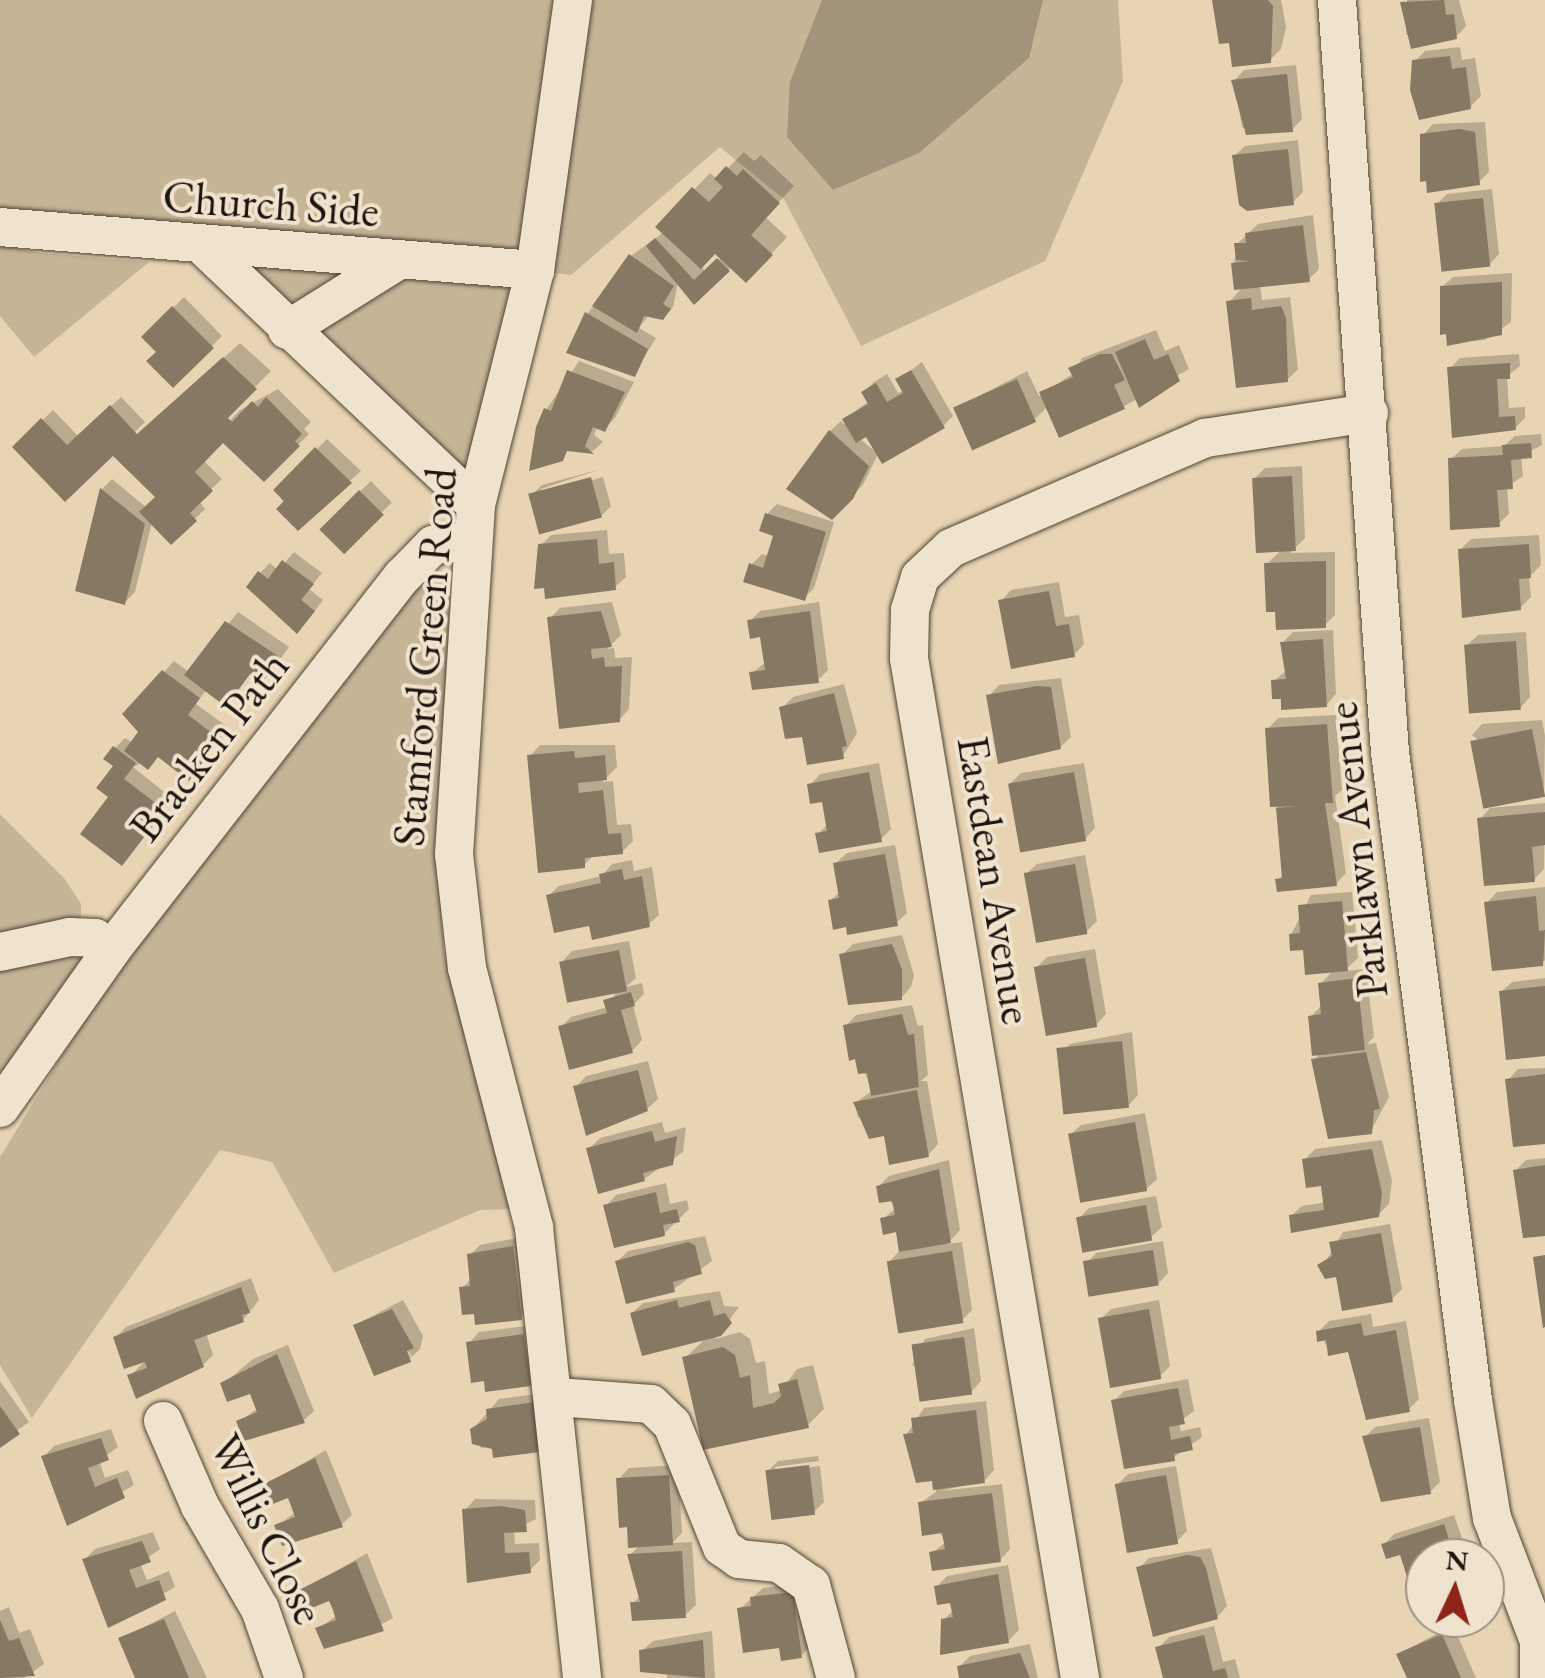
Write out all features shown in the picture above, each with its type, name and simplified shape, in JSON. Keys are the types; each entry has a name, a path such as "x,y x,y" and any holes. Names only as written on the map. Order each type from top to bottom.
{"street":[{"name":"Stamford Green Road","path":"573,0 535,270 474,523 455,770 458,921 534,1228 557,1397 582,1678"},
{"name":"Parklawn Avenue","path":"1337,0 1390,752 1454,1284 1492,1518 1540,1641 1539,1678"},
{"name":"Church Side","path":"0,227 206,248 535,270"},
{"path":"206,248 474,523"},
{"path":"287,330 396,262"},
{"name":"Eastdean Avenue","path":"1080,1678 912,677 910,610 920,577 951,548 1206,438 1369,413"},
{"name":"Bracken Path","path":"0,1108 112,949 402,576 433,545 474,523"},
{"path":"0,952 70,936 94,938 112,949"},
{"path":"557,1397 623,1398 651,1404 672,1424 722,1547 739,1559 779,1563 811,1585 836,1678"},
{"name":"Willis Close","path":"163,1421 200,1506 260,1609 284,1678"}],"shaded area":[{"path":"0,0 1118,0 1123,81 1045,261 861,346 784,199 720,147 571,275 525,269 471,485 211,234 0,214"},
{"path":"822,0 1043,0 1029,58 919,153 833,190 787,137 790,82"},
{"path":"0,245 41,253 149,262 34,357 0,316"},
{"path":"432,568 451,575 438,869 444,952 511,1209 480,1210 334,1273 272,1162 220,1150 32,1418 0,1365 0,1157 120,961"},
{"path":"0,814 64,878 81,904 81,917 0,936"},
{"path":"83,954 84,966 0,1085 0,962"}],"building":[{"path":"1212,0 1268,0 1273,6 1271,63 1232,67 1229,43 1219,44"},
{"path":"1444,0 1446,15 1454,14 1457,39 1411,49 1400,2"},
{"path":"1450,56 1452,69 1466,67 1471,109 1419,120 1410,90 1412,60"},
{"path":"1287,74 1293,132 1246,135 1231,80"},
{"path":"1459,129 1475,132 1480,185 1427,193 1426,181 1420,182 1420,134"},
{"path":"1288,149 1294,205 1247,211 1239,205 1232,155"},
{"path":"726,166 737,176 743,169 780,203 751,235 773,255 746,283 715,254 701,269 655,227 692,187 709,202 723,187 714,179"},
{"path":"1483,198 1490,267 1441,272 1434,203"},
{"path":"1303,225 1310,282 1234,290 1231,263 1250,261 1236,260 1234,243 1246,243 1245,233"},
{"path":"655,238 694,280 717,258 730,271 694,305 646,246"},
{"path":"629,254 674,286 663,304 671,309 663,320 644,316 637,333 592,306"},
{"path":"1502,282 1502,335 1447,346 1446,334 1440,335 1440,286"},
{"path":"1251,298 1252,310 1281,306 1286,318 1288,382 1236,388 1226,301"},
{"path":"172,306 214,348 173,388 146,361 156,352 141,337"},
{"path":"585,312 648,349 635,377 566,353"},
{"path":"1145,339 1154,360 1168,354 1180,381 1139,408 1115,352"},
{"path":"1100,354 1112,354 1125,380 1114,385 1125,409 1059,438 1039,392 1073,377 1068,368"},
{"path":"223,357 257,389 228,418 232,422 252,401 258,407 266,397 302,434 295,441 300,446 264,482 223,443 195,472 213,491 190,513 197,521 171,545 139,512 155,497 113,456 65,502 12,447 41,418 67,445 110,405 137,434"},
{"path":"1510,363 1510,379 1497,379 1499,417 1515,416 1516,430 1452,438 1447,367"},
{"path":"567,370 625,392 605,432 593,427 585,446 594,454 567,451 563,461 529,471 536,427 544,408 551,411"},
{"path":"911,370 945,428 882,464 866,437 856,443 842,419 868,404 861,392 876,383 887,402 903,393 895,379"},
{"path":"1017,379 1036,422 972,450 953,407"},
{"path":"829,430 869,466 853,499 832,520 786,489"},
{"path":"1531,443 1532,458 1511,460 1513,489 1497,490 1500,527 1450,530 1448,458 1503,455 1502,445"},
{"path":"315,447 352,483 298,531 276,509 284,501 273,490"},
{"path":"1292,476 1296,551 1256,553 1252,478"},
{"path":"591,477 602,518 539,534 528,494"},
{"path":"100,488 145,524 125,605 75,591"},
{"path":"359,490 384,515 344,554 319,530"},
{"path":"765,513 826,532 805,601 743,582 749,563 763,568 773,536 759,531"},
{"path":"597,539 599,564 614,562 616,590 545,599 544,588 534,589 538,544"},
{"path":"1529,544 1531,578 1519,579 1521,610 1462,618 1458,549"},
{"path":"282,560 314,584 301,600 315,611 297,634 246,587 258,571 268,579"},
{"path":"1326,561 1326,628 1276,630 1275,612 1266,612 1264,563"},
{"path":"1049,591 1056,626 1069,624 1075,657 1011,669 998,600"},
{"path":"601,611 612,647 591,649 592,659 604,657 605,667 622,666 620,722 559,729 547,617"},
{"path":"810,611 819,683 752,690 749,672 765,670 760,637 750,639 747,620"},
{"path":"225,621 281,658 262,683 250,674 226,707 184,675"},
{"path":"1323,639 1327,707 1281,710 1281,699 1272,699 1271,680 1286,679 1280,642"},
{"path":"1516,641 1521,710 1469,713 1464,645"},
{"path":"162,670 200,698 188,715 220,739 189,781 158,757 148,770 124,751 138,732 122,714"},
{"path":"1051,687 1061,749 998,764 986,695"},
{"path":"834,693 847,746 842,747 844,759 807,765 802,737 785,739 779,707"},
{"path":"1327,724 1333,803 1325,803 1337,886 1277,892 1275,879 1282,878 1276,808 1298,806 1270,807 1265,728"},
{"path":"1532,729 1545,797 1483,809 1470,741"},
{"path":"113,746 136,763 124,779 165,810 122,866 80,834 108,797 96,788 113,766 103,759"},
{"path":"574,751 575,758 605,755 607,780 578,783 579,793 603,790 608,834 621,833 623,854 585,858 585,868 538,873 527,755"},
{"path":"869,772 882,842 819,853 815,833 827,831 822,802 810,804 807,784"},
{"path":"1074,772 1086,841 1020,853 1008,784"},
{"path":"1545,812 1545,845 1532,847 1535,882 1484,886 1477,818"},
{"path":"885,854 898,926 847,935 846,927 833,930 828,900 839,898 833,863"},
{"path":"1075,864 1087,934 1036,943 1024,873"},
{"path":"622,869 624,880 642,876 650,927 592,940 589,926 554,933 546,895 601,883 599,874"},
{"path":"1536,896 1539,931 1545,930 1543,966 1492,971 1484,902"},
{"path":"1342,901 1348,971 1305,975 1303,950 1290,951 1289,934 1300,933 1298,905"},
{"path":"892,944 902,970 902,1000 848,1005 839,954"},
{"path":"619,950 627,991 567,1003 559,962"},
{"path":"1085,958 1097,1027 1046,1036 1034,967"},
{"path":"1357,978 1365,1050 1312,1056 1308,1016 1321,1014 1318,983"},
{"path":"1545,986 1545,1056 1506,1060 1499,991"},
{"path":"631,992 635,1006 621,1010 633,1053 569,1070 558,1026 607,1013 603,1000"},
{"path":"902,1014 908,1035 914,1034 919,1087 871,1096 867,1073 858,1074 855,1059 849,1061 843,1025"},
{"path":"1122,1041 1129,1108 1063,1115 1056,1048"},
{"path":"1366,1052 1380,1109 1374,1110 1372,1134 1328,1139 1311,1059"},
{"path":"638,1070 648,1111 586,1136 573,1086"},
{"path":"1545,1074 1545,1144 1513,1147 1505,1079"},
{"path":"917,1090 929,1157 889,1165 884,1136 869,1139 853,1102"},
{"path":"1135,1122 1147,1191 1080,1203 1068,1134"},
{"path":"652,1131 655,1142 677,1136 673,1165 643,1173 645,1181 598,1194 586,1148"},
{"path":"1372,1149 1382,1193 1379,1217 1291,1233 1289,1215 1324,1210 1321,1186 1306,1188 1302,1159"},
{"path":"1545,1165 1545,1236 1523,1238 1513,1170"},
{"path":"939,1169 951,1243 899,1252 896,1232 883,1235 880,1218 895,1215 892,1201 879,1203 876,1186"},
{"path":"656,1192 660,1213 677,1209 680,1222 663,1225 665,1236 614,1248 603,1205"},
{"path":"1146,1205 1152,1240 1082,1253 1076,1217"},
{"path":"1381,1233 1393,1302 1342,1311 1336,1277 1325,1279 1317,1265 1332,1256 1329,1242"},
{"path":"688,1242 695,1245 702,1274 673,1282 675,1292 626,1304 615,1261"},
{"path":"513,1246 522,1320 475,1325 474,1314 462,1315 459,1287 470,1286 467,1254"},
{"path":"1153,1250 1159,1286 1089,1297 1083,1261"},
{"path":"952,1251 963,1323 898,1333 887,1261"},
{"path":"1545,1255 1545,1327 1543,1328 1533,1257"},
{"path":"241,1287 250,1313 242,1315 244,1322 194,1340 204,1367 136,1399 127,1375 147,1368 145,1362 124,1369 113,1337"},
{"path":"677,1300 679,1308 710,1300 714,1316 725,1313 732,1323 721,1336 642,1356 630,1313"},
{"path":"392,1309 414,1348 407,1351 411,1362 374,1376 353,1325"},
{"path":"1149,1309 1161,1379 1110,1388 1098,1318"},
{"path":"1361,1323 1364,1336 1396,1330 1410,1412 1366,1420 1348,1352 1328,1356 1326,1340 1317,1342 1316,1331"},
{"path":"524,1334 531,1386 485,1392 484,1381 471,1383 466,1342"},
{"path":"964,1337 972,1394 920,1402 912,1344"},
{"path":"723,1347 735,1355 740,1378 750,1375 753,1408 774,1403 781,1396 778,1384 797,1379 809,1428 703,1450 682,1357"},
{"path":"277,1354 305,1423 244,1441 236,1421 257,1412 250,1394 227,1402 220,1383"},
{"path":"1178,1388 1185,1424 1169,1427 1171,1440 1190,1436 1193,1450 1174,1454 1175,1461 1124,1469 1111,1400"},
{"path":"535,1402 540,1452 493,1458 492,1449 472,1444 470,1429 487,1419 486,1409"},
{"path":"0,1406 20,1434 0,1448"},
{"path":"976,1410 985,1483 933,1490 932,1481 916,1483 903,1434 913,1433 911,1418"},
{"path":"1420,1427 1431,1494 1381,1502 1362,1436"},
{"path":"101,1438 109,1460 88,1468 95,1487 117,1478 125,1498 67,1526 41,1456"},
{"path":"315,1458 343,1527 282,1546 274,1525 295,1517 288,1498 265,1507 258,1487"},
{"path":"809,1465 815,1515 771,1520 765,1470"},
{"path":"669,1475 673,1545 628,1548 627,1527 619,1528 616,1478"},
{"path":"1166,1475 1178,1544 1127,1553 1115,1484"},
{"path":"992,1493 1001,1562 932,1571 929,1552 945,1549 942,1533 922,1536 918,1502"},
{"path":"501,1506 525,1510 527,1532 504,1533 505,1553 529,1552 531,1573 467,1583 462,1509"},
{"path":"1444,1524 1449,1538 1405,1538 1405,1571 1400,1555 1386,1559 1381,1544"},
{"path":"142,1541 151,1562 129,1570 136,1588 159,1580 166,1600 108,1628 82,1559"},
{"path":"682,1551 686,1618 632,1621 630,1602 640,1602 627,1554"},
{"path":"1187,1555 1200,1557 1206,1568 1218,1619 1153,1637 1136,1567"},
{"path":"356,1561 384,1631 324,1649 315,1628 336,1620 333,1610 329,1601 307,1610 299,1590"},
{"path":"998,1574 1009,1643 940,1655 941,1619 953,1617 950,1603 937,1605 934,1586"},
{"path":"793,1592 802,1658 781,1661 779,1648 743,1653 737,1608 751,1606 750,1597"},
{"path":"164,1619 189,1678 135,1678 118,1638"},
{"path":"0,1620 9,1641 19,1638 35,1676 0,1678"},
{"path":"1204,1635 1213,1671 1225,1668 1228,1678 1163,1678 1155,1647"},
{"path":"1433,1638 1444,1638 1461,1678 1407,1678 1396,1654"},
{"path":"703,1640 705,1678 640,1672 639,1650"},
{"path":"1020,1653 1030,1678 959,1678 957,1666"}]}
